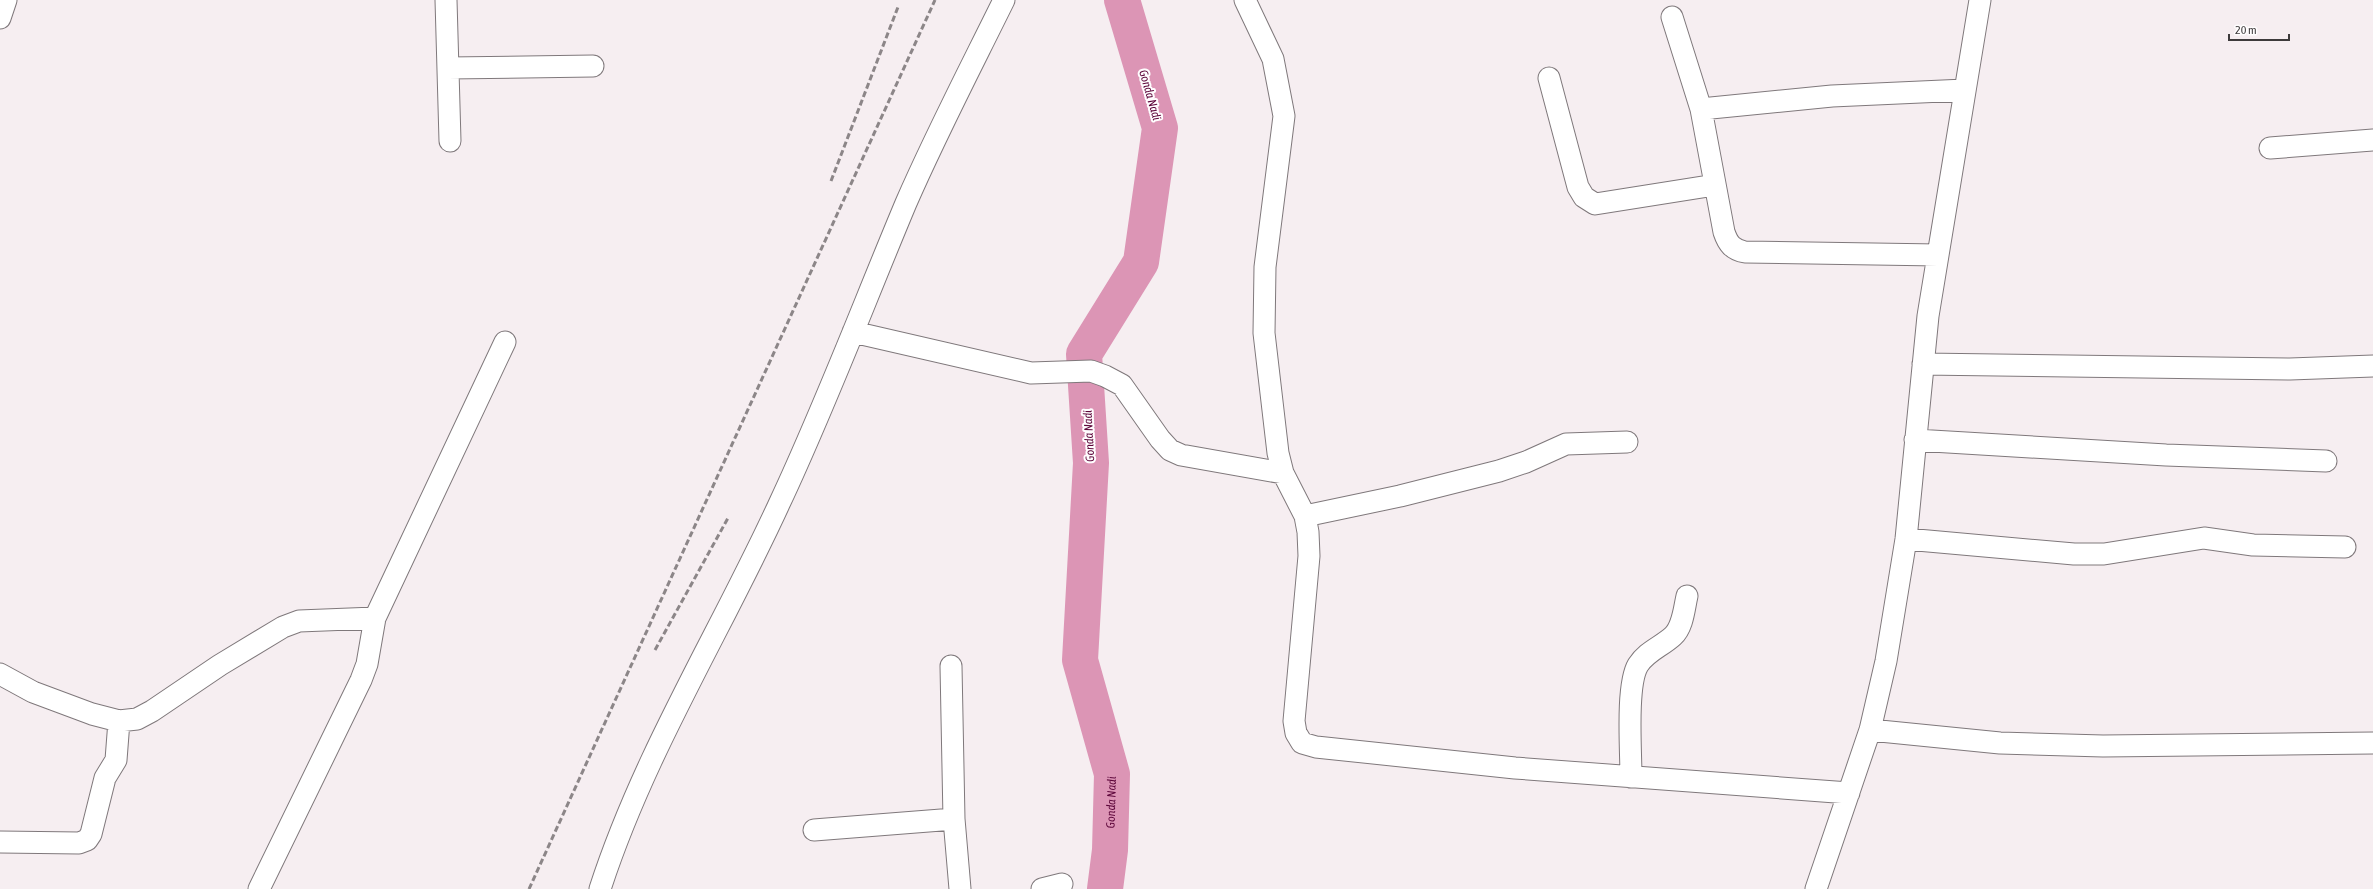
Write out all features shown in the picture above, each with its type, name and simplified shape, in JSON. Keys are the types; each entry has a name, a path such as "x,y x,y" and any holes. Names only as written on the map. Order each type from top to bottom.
{"street":[{"path":"0,18 6,0"},
{"path":"446,0 450,141"},
{"path":"600,889 615,843 629,810 677,707 780,502 907,202 1004,0"},
{"path":"1244,0 1273,59 1284,116 1265,267 1264,333 1278,453 1282,473 1305,516 1308,532 1309,556 1294,721 1296,733 1302,743 1316,748 1499,767 1848,793"},
{"path":"1816,889 1870,730 1886,661 1906,539 1928,316 1980,0"},
{"path":"1672,17 1701,109 1724,232 1728,242 1736,250 1745,252 1938,255"},
{"path":"448,68 593,66"},
{"path":"1550,78 1578,186 1584,198 1594,204 1715,185"},
{"path":"1701,109 1832,96 1965,90"},
{"path":"2270,148 2373,140"},
{"path":"853,332 1030,373 1051,374 1070,371 1092,371 1122,385 1160,439 1170,450 1181,455 1282,473"},
{"path":"259,889 362,680 367,664 375,618 505,342"},
{"path":"1923,364 2290,368 2373,366"},
{"path":"1915,440 2166,455 2326,461"},
{"path":"1305,516 1400,496 1499,471 1526,462 1566,444 1627,442"},
{"path":"1906,539 2074,554 2104,554 2204,538 2253,545 2345,547"},
{"path":"1631,777 1632,683 1637,667 1644,656 1674,635 1681,623 1687,596"},
{"path":"0,674 33,692 92,714 119,721 137,719 152,711 220,665 283,627 299,621 375,618"},
{"path":"951,666 954,819 960,889"},
{"path":"0,842 79,843 87,840 91,834 105,778 116,760 119,721"},
{"path":"1870,730 2000,743 2087,746 2373,743"},
{"path":"814,830 954,819"},
{"path":"1042,889 1062,884"}],"waterway":[{"name":"Gonda Nadi","path":"1105,889 1110,850 1112,774 1080,660 1091,463 1084,354 1141,262 1160,128 1122,0"}],"railway":[{"path":"529,889 935,0"},
{"path":"831,181 898,7"},
{"path":"655,650 728,518"}]}
